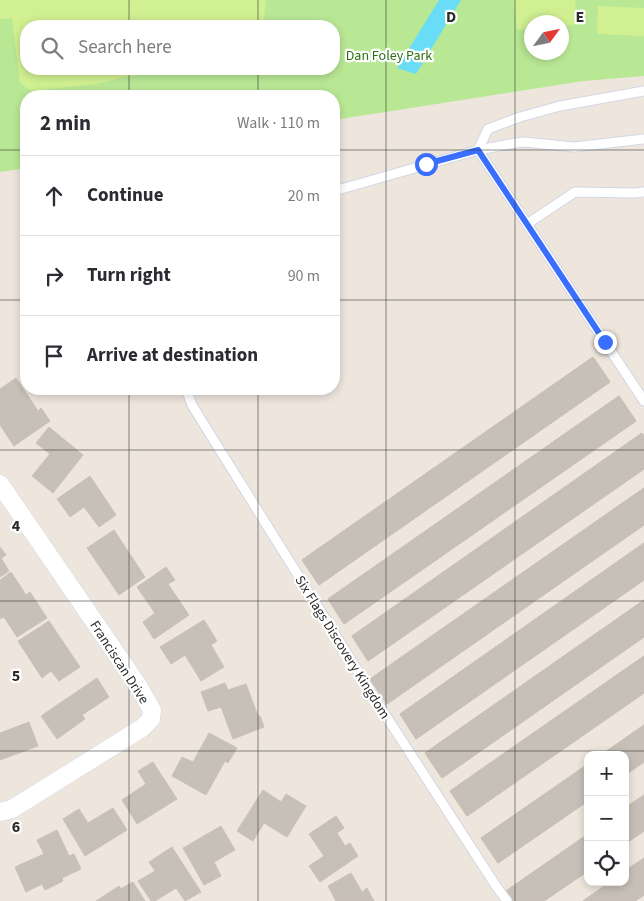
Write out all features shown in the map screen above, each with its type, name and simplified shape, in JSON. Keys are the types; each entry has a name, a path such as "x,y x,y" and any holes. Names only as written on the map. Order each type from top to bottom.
{"street":[{"name":"Franciscan Drive","path":"0,484 137,684 152,710 151,719 142,728 12,809 0,812"}],"lane":[{"path":"478,150 488,129 520,117 578,102 644,91"},
{"path":"340,189 478,150 524,142 574,147 644,138"},
{"path":"478,150 644,401"},
{"path":"527,224 575,192 644,192"},
{"name":"Six Flags Discovery Kingdom","path":"188,395 192,405 212,438 386,716 507,901"}],"green space":[{"name":"Dan Foley Park","path":"0,0 644,0 644,76 584,81 340,119 340,90 20,90 20,169 0,172"},
{"path":"0,0 266,0 264,20 20,20 20,75 136,75 96,84 40,90 30,90 20,83 12,18 0,19"},
{"path":"514,0 575,0 577,24 569,25 569,15 524,15 524,30 517,30"},
{"path":"598,6 644,8 644,36 597,34"}],"water":[{"path":"439,0 461,0 416,74 397,68"}],"building":[{"path":"593,357 610,382 319,585 302,560"},
{"path":"593,357 610,382 319,585 302,560"},
{"path":"16,378 20,384 20,395 27,395 38,411 41,408 50,421 14,446 0,425 0,389"},
{"path":"619,396 636,421 344,624 328,599"},
{"path":"619,396 636,421 344,624 328,599"},
{"path":"49,427 83,455 53,493 32,476 50,454 36,443"},
{"path":"642,433 644,436 644,469 368,661 352,636"},
{"path":"642,433 644,436 644,469 368,661 352,636"},
{"path":"90,476 116,515 99,527 84,507 70,517 57,499"},
{"path":"644,488 644,525 387,704 370,679"},
{"path":"644,488 644,525 387,704 370,679"},
{"path":"114,530 145,577 119,595 87,548"},
{"path":"644,543 644,580 416,739 400,714"},
{"path":"644,543 644,580 416,739 400,714"},
{"path":"0,547 6,555 1,558 9,571 0,577"},
{"path":"166,567 175,580 168,584 189,615 154,639 143,622 155,613 137,587"},
{"path":"11,572 26,595 30,592 47,618 17,637 4,617 0,619 0,580"},
{"path":"644,600 644,637 442,778 425,753"},
{"path":"644,600 644,637 442,778 425,753"},
{"path":"204,620 217,641 211,645 224,667 201,681 185,655 171,664 160,647"},
{"path":"49,621 80,667 59,681 51,671 42,678 18,641"},
{"path":"644,656 644,693 467,816 450,791"},
{"path":"644,656 644,693 467,816 450,791"},
{"path":"97,678 109,697 82,715 85,719 57,739 41,716"},
{"path":"225,683 228,690 246,684 264,727 233,739 221,707 208,711 201,692"},
{"path":"29,722 38,746 0,760 0,733"},
{"path":"644,725 644,762 629,772 629,751 607,751"},
{"path":"644,725 644,762 629,772 629,751 607,751"},
{"path":"209,733 237,748 228,763 225,761 206,795 172,776 182,757 193,762"},
{"path":"153,762 177,799 137,824 122,800 146,784 138,771"},
{"path":"584,767 584,804 498,863 481,838"},
{"path":"584,767 584,804 498,863 481,838"},
{"path":"263,790 281,802 286,794 306,806 287,837 264,823 253,841 237,831"},
{"path":"644,795 644,831 629,841 629,841 629,805"},
{"path":"644,795 644,831 629,841 629,841 629,805"},
{"path":"113,808 127,830 85,856 63,819 79,809 88,823"},
{"path":"336,816 344,828 337,833 345,846 350,843 358,856 320,882 309,866 324,856 309,834"},
{"path":"221,826 235,850 214,862 221,876 204,885 183,848"},
{"path":"57,830 69,856 74,854 81,869 62,878 63,881 45,890 42,884 26,892 15,867 44,854 37,840"},
{"path":"584,837 584,874 544,901 513,901 506,891"},
{"path":"584,837 584,874 544,901 513,901 506,891"},
{"path":"172,847 201,892 185,901 176,888 155,901 151,901 138,881 155,871 149,862"},
{"path":"644,858 644,895 635,901 583,901 604,886 629,886 629,868"},
{"path":"644,858 644,895 635,901 583,901 604,886 629,886 629,868"},
{"path":"351,873 362,892 367,888 374,901 336,901 328,886"},
{"path":"133,882 145,901 96,901 119,886 121,889"}],"route":[{"path":"426,164 478,150 605,342"}]}
